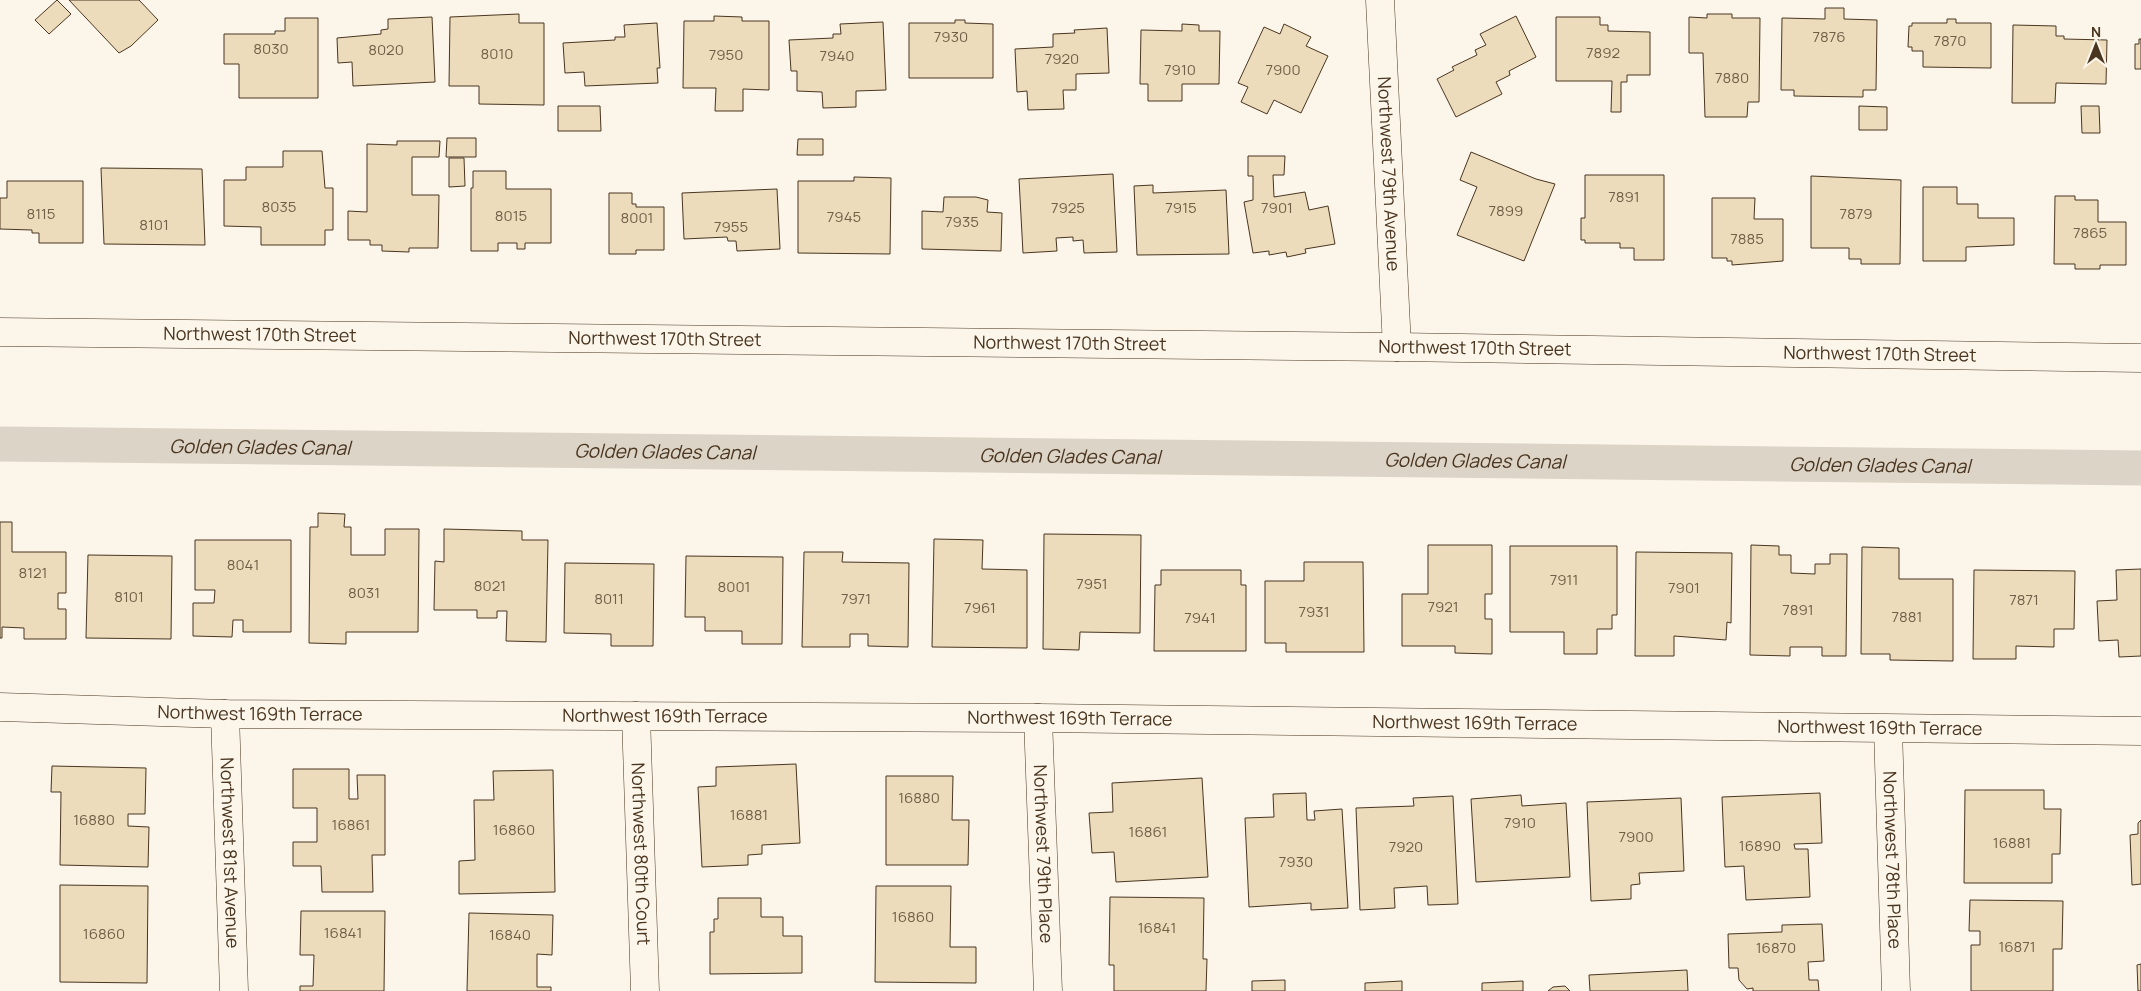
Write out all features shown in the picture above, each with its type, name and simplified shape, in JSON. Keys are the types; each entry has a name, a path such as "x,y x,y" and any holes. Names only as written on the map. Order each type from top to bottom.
{"street":[{"name":"Northwest 79th Avenue","path":"1380,0 1397,347"},
{"name":"Northwest 170th Street","path":"0,332 1397,347 2141,358"},
{"name":"Northwest 169th Terrace","path":"0,708 225,714 1038,718 2141,731"},
{"name":"Northwest 81st Avenue","path":"225,714 234,991"},
{"name":"Northwest 80th Court","path":"636,716 645,991"},
{"name":"Northwest 79th Place","path":"1038,718 1048,991"},
{"name":"Northwest 78th Place","path":"1888,729 1896,991"}],"building":[{"path":"57,0 71,14 49,34 35,20"},
{"path":"69,0 139,0 158,20 131,46 119,53"},
{"path":"1825,8 1844,8 1844,19 1877,20 1876,90 1863,90 1863,97 1794,96 1794,90 1781,90 1782,18 1825,19"},
{"path":"519,14 519,23 544,23 544,105 479,104 479,86 449,86 450,17"},
{"path":"1707,14 1732,14 1732,18 1760,18 1759,102 1748,102 1747,117 1705,117 1703,53 1689,53 1689,17 1707,18"},
{"path":"714,16 742,17 742,21 769,21 769,90 743,89 743,111 715,111 716,88 683,88 684,21 714,21"},
{"path":"1516,16 1536,57 1509,71 1510,75 1496,82 1502,94 1456,117 1437,79 1454,70 1452,67 1477,55 1475,50 1486,45 1480,34"},
{"path":"432,17 435,82 353,86 352,62 338,63 337,38 381,34 381,30 388,29 388,19"},
{"path":"1556,17 1600,17 1600,25 1608,25 1608,31 1650,32 1650,75 1627,75 1627,82 1621,82 1621,112 1611,112 1612,81 1556,81"},
{"path":"285,18 318,18 318,98 239,98 239,64 224,64 224,34 275,34 275,31 285,31"},
{"path":"1947,19 1956,19 1956,23 1991,23 1991,68 1923,67 1923,51 1912,51 1912,47 1908,47 1909,26 1912,26 1912,23 1947,23"},
{"path":"955,20 965,20 965,23 993,24 993,78 909,78 909,23 955,23"},
{"path":"883,22 886,90 856,91 856,107 823,108 822,92 797,91 797,71 791,71 789,40 833,38 833,34 841,34 840,24"},
{"path":"657,23 660,68 657,68 658,83 585,86 584,72 565,73 563,43 615,40 615,37 625,37 624,25"},
{"path":"1182,24 1199,25 1199,31 1220,31 1219,84 1182,84 1182,101 1148,101 1148,84 1140,84 1141,30 1182,31"},
{"path":"1284,24 1311,37 1306,46 1328,56 1301,113 1274,100 1267,114 1241,102 1248,87 1238,83 1264,27 1280,34"},
{"path":"2013,25 2056,26 2056,36 2064,36 2064,39 2107,40 2106,84 2056,83 2055,103 2012,103"},
{"path":"1107,28 1109,73 1076,74 1076,90 1063,90 1064,109 1028,110 1027,91 1017,92 1015,49 1053,47 1053,34 1075,33 1074,30"},
{"path":"2139,39 2141,39 2141,69 2135,69 2135,44 2139,44"},
{"path":"558,106 600,106 601,131 558,131"},
{"path":"1859,106 1887,107 1887,130 1859,130"},
{"path":"2081,106 2099,106 2100,133 2082,133"},
{"path":"447,138 476,138 476,157 446,157"},
{"path":"798,139 823,139 823,155 797,155"},
{"path":"397,141 440,141 439,157 412,157 412,195 439,195 438,248 409,248 409,252 382,251 382,245 370,245 370,240 348,240 348,211 367,212 367,144 397,145"},
{"path":"283,151 322,151 325,188 333,188 333,230 325,230 325,245 261,245 261,227 224,226 224,180 246,180 246,167 283,167"},
{"path":"1471,152 1536,179 1555,184 1524,261 1457,235 1477,187 1460,180"},
{"path":"1248,156 1285,156 1284,175 1273,175 1274,197 1305,192 1309,210 1328,206 1335,244 1305,249 1306,253 1287,257 1286,252 1269,255 1269,251 1253,253 1244,202 1253,200 1253,176 1248,176"},
{"path":"449,158 464,158 465,186 449,187"},
{"path":"101,168 202,169 205,245 104,244"},
{"path":"473,171 506,171 506,189 551,189 551,243 525,243 525,249 517,249 517,243 498,243 498,251 471,251 471,188 473,188"},
{"path":"1113,174 1117,252 1084,253 1083,240 1073,241 1073,237 1056,238 1057,251 1023,253 1019,179"},
{"path":"1585,175 1664,175 1664,260 1634,260 1634,248 1620,248 1620,243 1585,243 1585,240 1581,240 1581,218 1585,218"},
{"path":"1811,176 1901,180 1900,264 1861,264 1861,259 1849,259 1849,248 1811,248"},
{"path":"854,177 891,178 890,254 798,253 798,181 854,181"},
{"path":"7,181 83,181 83,243 39,243 39,233 32,233 32,230 0,229 0,198 7,198"},
{"path":"1153,185 1153,193 1226,190 1229,254 1137,255 1134,186"},
{"path":"1923,187 1957,187 1957,204 1978,204 1978,218 2014,218 2014,245 1966,247 1966,261 1923,261"},
{"path":"777,189 780,249 737,251 736,241 728,241 727,237 684,239 682,193"},
{"path":"609,193 632,193 632,204 636,204 636,207 664,207 664,250 636,250 636,254 609,254"},
{"path":"2055,196 2075,196 2075,200 2098,200 2098,222 2126,222 2126,265 2100,265 2100,269 2075,269 2075,264 2054,264"},
{"path":"944,197 976,197 988,200 987,212 1002,213 1001,251 922,249 922,211 943,212"},
{"path":"1712,198 1755,198 1754,219 1783,219 1783,261 1732,265 1732,261 1727,261 1727,258 1712,258"},
{"path":"318,513 345,514 344,527 351,527 351,555 385,555 385,529 419,529 418,632 346,632 346,644 309,643 310,527 318,527"},
{"path":"0,522 12,522 12,552 66,552 66,593 58,593 58,609 66,609 66,639 24,639 24,628 2,627 2,638 0,638"},
{"path":"444,529 522,531 522,540 548,540 546,642 506,641 507,611 497,611 497,618 477,618 477,610 434,610 435,561 444,562"},
{"path":"1044,534 1141,535 1140,633 1080,632 1079,650 1043,649"},
{"path":"934,539 983,540 982,569 1027,570 1027,648 932,647"},
{"path":"195,540 291,540 291,632 243,632 243,620 233,620 232,637 193,636 193,603 214,603 215,590 195,590"},
{"path":"1428,545 1492,545 1492,594 1485,594 1485,619 1492,619 1492,654 1455,653 1455,646 1402,646 1402,594 1428,594"},
{"path":"1751,545 1779,546 1779,555 1791,555 1791,573 1815,574 1815,564 1830,564 1830,554 1847,554 1846,656 1822,656 1822,647 1790,647 1790,656 1750,655"},
{"path":"1510,546 1617,546 1617,615 1612,615 1612,629 1597,629 1597,654 1564,654 1564,632 1510,632"},
{"path":"1862,547 1899,548 1899,579 1953,579 1953,661 1890,660 1890,654 1861,654"},
{"path":"804,552 843,552 842,562 909,563 908,647 868,646 868,634 850,634 850,647 802,647"},
{"path":"1636,552 1732,553 1731,623 1727,622 1726,640 1674,636 1674,656 1635,656"},
{"path":"88,555 172,556 171,639 86,638"},
{"path":"686,556 783,557 782,644 742,644 742,631 705,631 705,617 685,617"},
{"path":"1304,562 1363,562 1364,652 1286,652 1286,643 1265,643 1265,581 1304,581"},
{"path":"565,563 654,564 653,646 611,646 611,634 564,633"},
{"path":"2141,569 2141,656 2119,657 2118,640 2099,641 2097,601 2117,600 2116,570"},
{"path":"1161,570 1241,570 1241,585 1246,585 1246,651 1154,651 1155,585 1161,585"},
{"path":"1974,570 2075,571 2074,629 2054,629 2054,647 2016,646 2016,659 1973,659"},
{"path":"796,764 800,843 762,845 762,854 748,855 748,865 702,867 698,787 716,786 716,767"},
{"path":"52,766 146,768 145,814 128,814 128,826 149,827 148,867 60,865 61,792 51,792"},
{"path":"293,769 349,769 349,799 358,799 357,775 385,775 385,855 372,855 373,892 322,892 321,866 293,866 293,842 317,842 317,808 293,808"},
{"path":"553,770 555,892 459,894 459,861 475,860 474,800 494,800 493,771"},
{"path":"886,776 953,776 952,820 969,820 968,865 886,865"},
{"path":"1202,778 1208,877 1116,882 1114,852 1092,853 1089,813 1113,812 1112,783"},
{"path":"1965,790 2044,790 2044,809 2061,809 2060,854 2052,854 2052,883 1964,883"},
{"path":"1306,793 1307,820 1315,820 1314,811 1342,809 1348,908 1311,910 1311,903 1249,907 1245,818 1274,817 1273,794"},
{"path":"1820,793 1822,843 1794,844 1795,849 1808,849 1810,897 1746,900 1744,866 1725,867 1722,797"},
{"path":"1521,795 1522,806 1566,803 1570,877 1476,882 1471,799"},
{"path":"1453,796 1458,904 1428,905 1427,886 1394,888 1395,908 1360,910 1356,808 1414,806 1413,798"},
{"path":"1681,798 1684,871 1639,873 1640,884 1631,885 1631,899 1591,901 1587,802"},
{"path":"2141,820 2141,884 2132,885 2130,835 2138,834 2138,823"},
{"path":"60,885 148,886 147,983 60,982"},
{"path":"876,886 951,886 950,947 976,947 976,983 875,982"},
{"path":"1110,897 1204,898 1203,959 1207,959 1206,991 1114,991 1114,965 1109,965"},
{"path":"718,898 761,898 761,917 783,917 783,936 802,936 802,973 710,974 710,932 714,932 714,919 718,919"},
{"path":"1970,900 2063,901 2062,949 2053,949 2053,991 1971,991 1971,945 1980,945 1980,931 1969,931"},
{"path":"301,911 385,911 384,991 300,991 300,986 313,986 314,955 300,955"},
{"path":"469,913 553,915 552,955 537,954 537,987 551,987 551,991 467,991"},
{"path":"1822,924 1824,961 1808,962 1809,980 1818,980 1819,991 1753,991 1753,988 1747,989 1739,980 1738,968 1729,968 1728,934 1782,932 1782,925"},
{"path":"2141,964 2141,991 2138,991 2137,965"},
{"path":"1687,970 1688,991 1590,991 1589,975"},
{"path":"1285,980 1285,991 1252,991 1252,981"},
{"path":"1402,981 1402,991 1365,991 1365,983"},
{"path":"1523,981 1523,991 1482,991 1482,983"},
{"path":"1565,986 1570,991 1548,991 1553,987"}],"waterway":[{"name":"Golden Glades Canal","path":"0,444 2141,468"}]}
